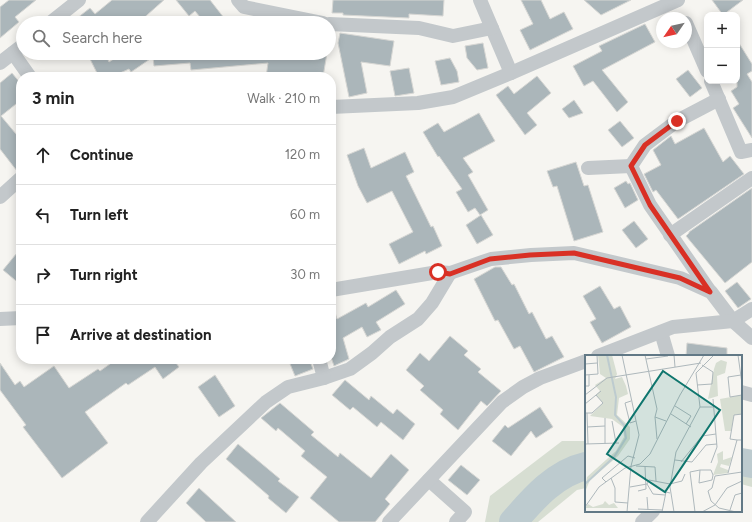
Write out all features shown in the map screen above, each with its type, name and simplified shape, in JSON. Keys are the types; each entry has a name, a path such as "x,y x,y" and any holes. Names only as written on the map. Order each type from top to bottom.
{"street":[{"path":"59,16 79,0"},
{"path":"238,0 244,7 288,16"},
{"path":"480,0 511,73"},
{"path":"336,107 425,102 453,97 676,0 681,12"},
{"path":"336,24 419,28 453,36 492,28"},
{"path":"692,37 704,64"},
{"path":"0,63 16,51"},
{"path":"23,60 28,72"},
{"path":"712,84 741,152 752,150"},
{"path":"631,166 645,145 677,121 719,99"},
{"path":"588,168 631,166"},
{"path":"631,166 650,205 710,292 733,321 752,338"},
{"path":"670,235 752,178"},
{"path":"0,197 16,183"},
{"path":"336,289 438,272 450,274 490,259 574,253 680,278 710,292"},
{"path":"148,522 201,463 266,402 288,386 316,381 350,369 372,353 390,336 418,319 432,303 450,274"},
{"path":"601,355 673,327 733,321 752,309"},
{"path":"0,319 16,318"},
{"path":"661,332 668,355"},
{"path":"389,522 502,402 540,378 585,361"},
{"path":"320,364 324,378"},
{"path":"742,392 752,395"},
{"path":"428,480 465,512 456,522"},
{"path":"642,522 651,512"},
{"path":"653,512 660,522"}],"shaded area":[{"path":"562,441 585,441 585,488 577,490 538,522 485,522 490,496"},
{"path":"742,449 752,452 752,487 742,484"}],"building":[{"path":"9,0 36,0 15,17 16,25 0,38 0,7"},
{"path":"112,0 164,0 146,16 80,16 90,8 95,14"},
{"path":"176,0 210,0 223,16 199,16 195,11 189,16"},
{"path":"333,0 444,0 443,16 409,14 409,18 343,15 343,13 332,13"},
{"path":"521,0 541,0 550,19 564,12 573,29 530,50 520,30 533,24"},
{"path":"584,0 631,0 601,15"},
{"path":"712,0 743,0 727,12 721,12"},
{"path":"645,24 655,42 602,70 628,102 617,112 593,81 584,86 573,66 602,51 599,46"},
{"path":"340,33 394,41 390,66 361,62 367,93 349,97 338,43"},
{"path":"483,43 488,68 477,70 467,58 465,46"},
{"path":"740,45 752,64 752,71 747,74 752,82 752,138 733,108 739,104 731,91 737,87 737,84 740,84"},
{"path":"450,58 457,71 459,82 441,85 435,61"},
{"path":"90,60 108,60 109,62 112,60 149,60 131,72 129,69 122,72 96,72"},
{"path":"153,60 326,60 324,72 267,72 268,63 191,70 190,63 154,66"},
{"path":"409,68 414,93 395,96 390,71"},
{"path":"688,70 702,88 690,97 676,79"},
{"path":"12,73 16,78 16,104 1,116 16,134 16,170 0,149 0,83"},
{"path":"537,76 551,93 527,113 537,125 525,135 496,95 508,86 514,94"},
{"path":"574,100 583,113 569,118 562,109"},
{"path":"479,113 495,141 463,158 473,172 468,175 488,210 480,215 475,208 468,212 456,192 462,189 439,156 438,157 423,132 438,123 444,132"},
{"path":"620,121 634,138 622,147 608,130"},
{"path":"704,128 723,162 730,156 744,174 678,219 656,190 653,192 644,174 661,165 653,150 671,136 675,144"},
{"path":"364,148 371,168 405,152 414,172 406,176 442,246 426,254 425,251 399,264 389,244 413,232 392,191 367,203 358,186 347,155"},
{"path":"576,162 584,186 588,185 603,232 574,241 557,186 553,187 547,171"},
{"path":"626,181 628,184 630,183 638,200 625,208 614,188"},
{"path":"752,188 752,262 725,283 686,236 689,232"},
{"path":"481,215 493,235 477,244 466,225"},
{"path":"634,221 648,239 636,248 622,230"},
{"path":"16,254 16,281 3,270"},
{"path":"495,267 501,267 512,285 514,284 529,314 532,312 546,339 552,336 564,357 534,372 520,346 514,349 498,320 495,321 474,279"},
{"path":"737,282 751,299 738,308 725,291"},
{"path":"600,286 614,309 620,306 631,327 602,343 590,322 596,319 583,296"},
{"path":"396,290 405,304 376,322 381,330 367,337 362,327 343,338 349,359 334,366 333,364 336,364 336,316 337,319 366,303 368,307"},
{"path":"450,336 468,351 464,355 481,369 478,372 501,391 487,406 481,401 458,430 440,414 443,410 420,390 424,386 406,370 420,353 429,361"},
{"path":"687,343 727,348 727,355 686,355"},
{"path":"0,363 15,385 20,381 24,387 54,366 69,388 98,369 100,371 110,364 177,364 179,367 163,379 155,367 128,385 126,383 85,412 108,443 62,478 23,427 26,425 0,390"},
{"path":"290,364 311,364 313,369 295,376"},
{"path":"215,375 235,406 219,417 198,387"},
{"path":"345,380 369,400 371,396 393,414 397,409 415,424 403,440 381,422 377,427 353,407 350,410 332,395"},
{"path":"280,403 314,432 311,435 338,457 340,453 371,478 391,454 409,470 385,499 390,504 375,522 339,522 310,498 327,477 301,456 305,451 278,428 276,431 261,418"},
{"path":"540,407 553,427 536,438 531,431 511,456 492,441 505,425 508,428"},
{"path":"238,444 280,479 278,481 299,497 286,513 268,498 269,496 226,459"},
{"path":"461,465 480,480 467,495 448,480"},
{"path":"199,488 236,522 206,522 186,503"}],"waterway":[{"path":"742,462 752,464"},
{"path":"513,522 545,488 564,474 585,466"}],"route":[{"path":"438,272 450,274 490,259 574,253 680,278 710,292 650,205 631,166 645,145 677,121"}]}
